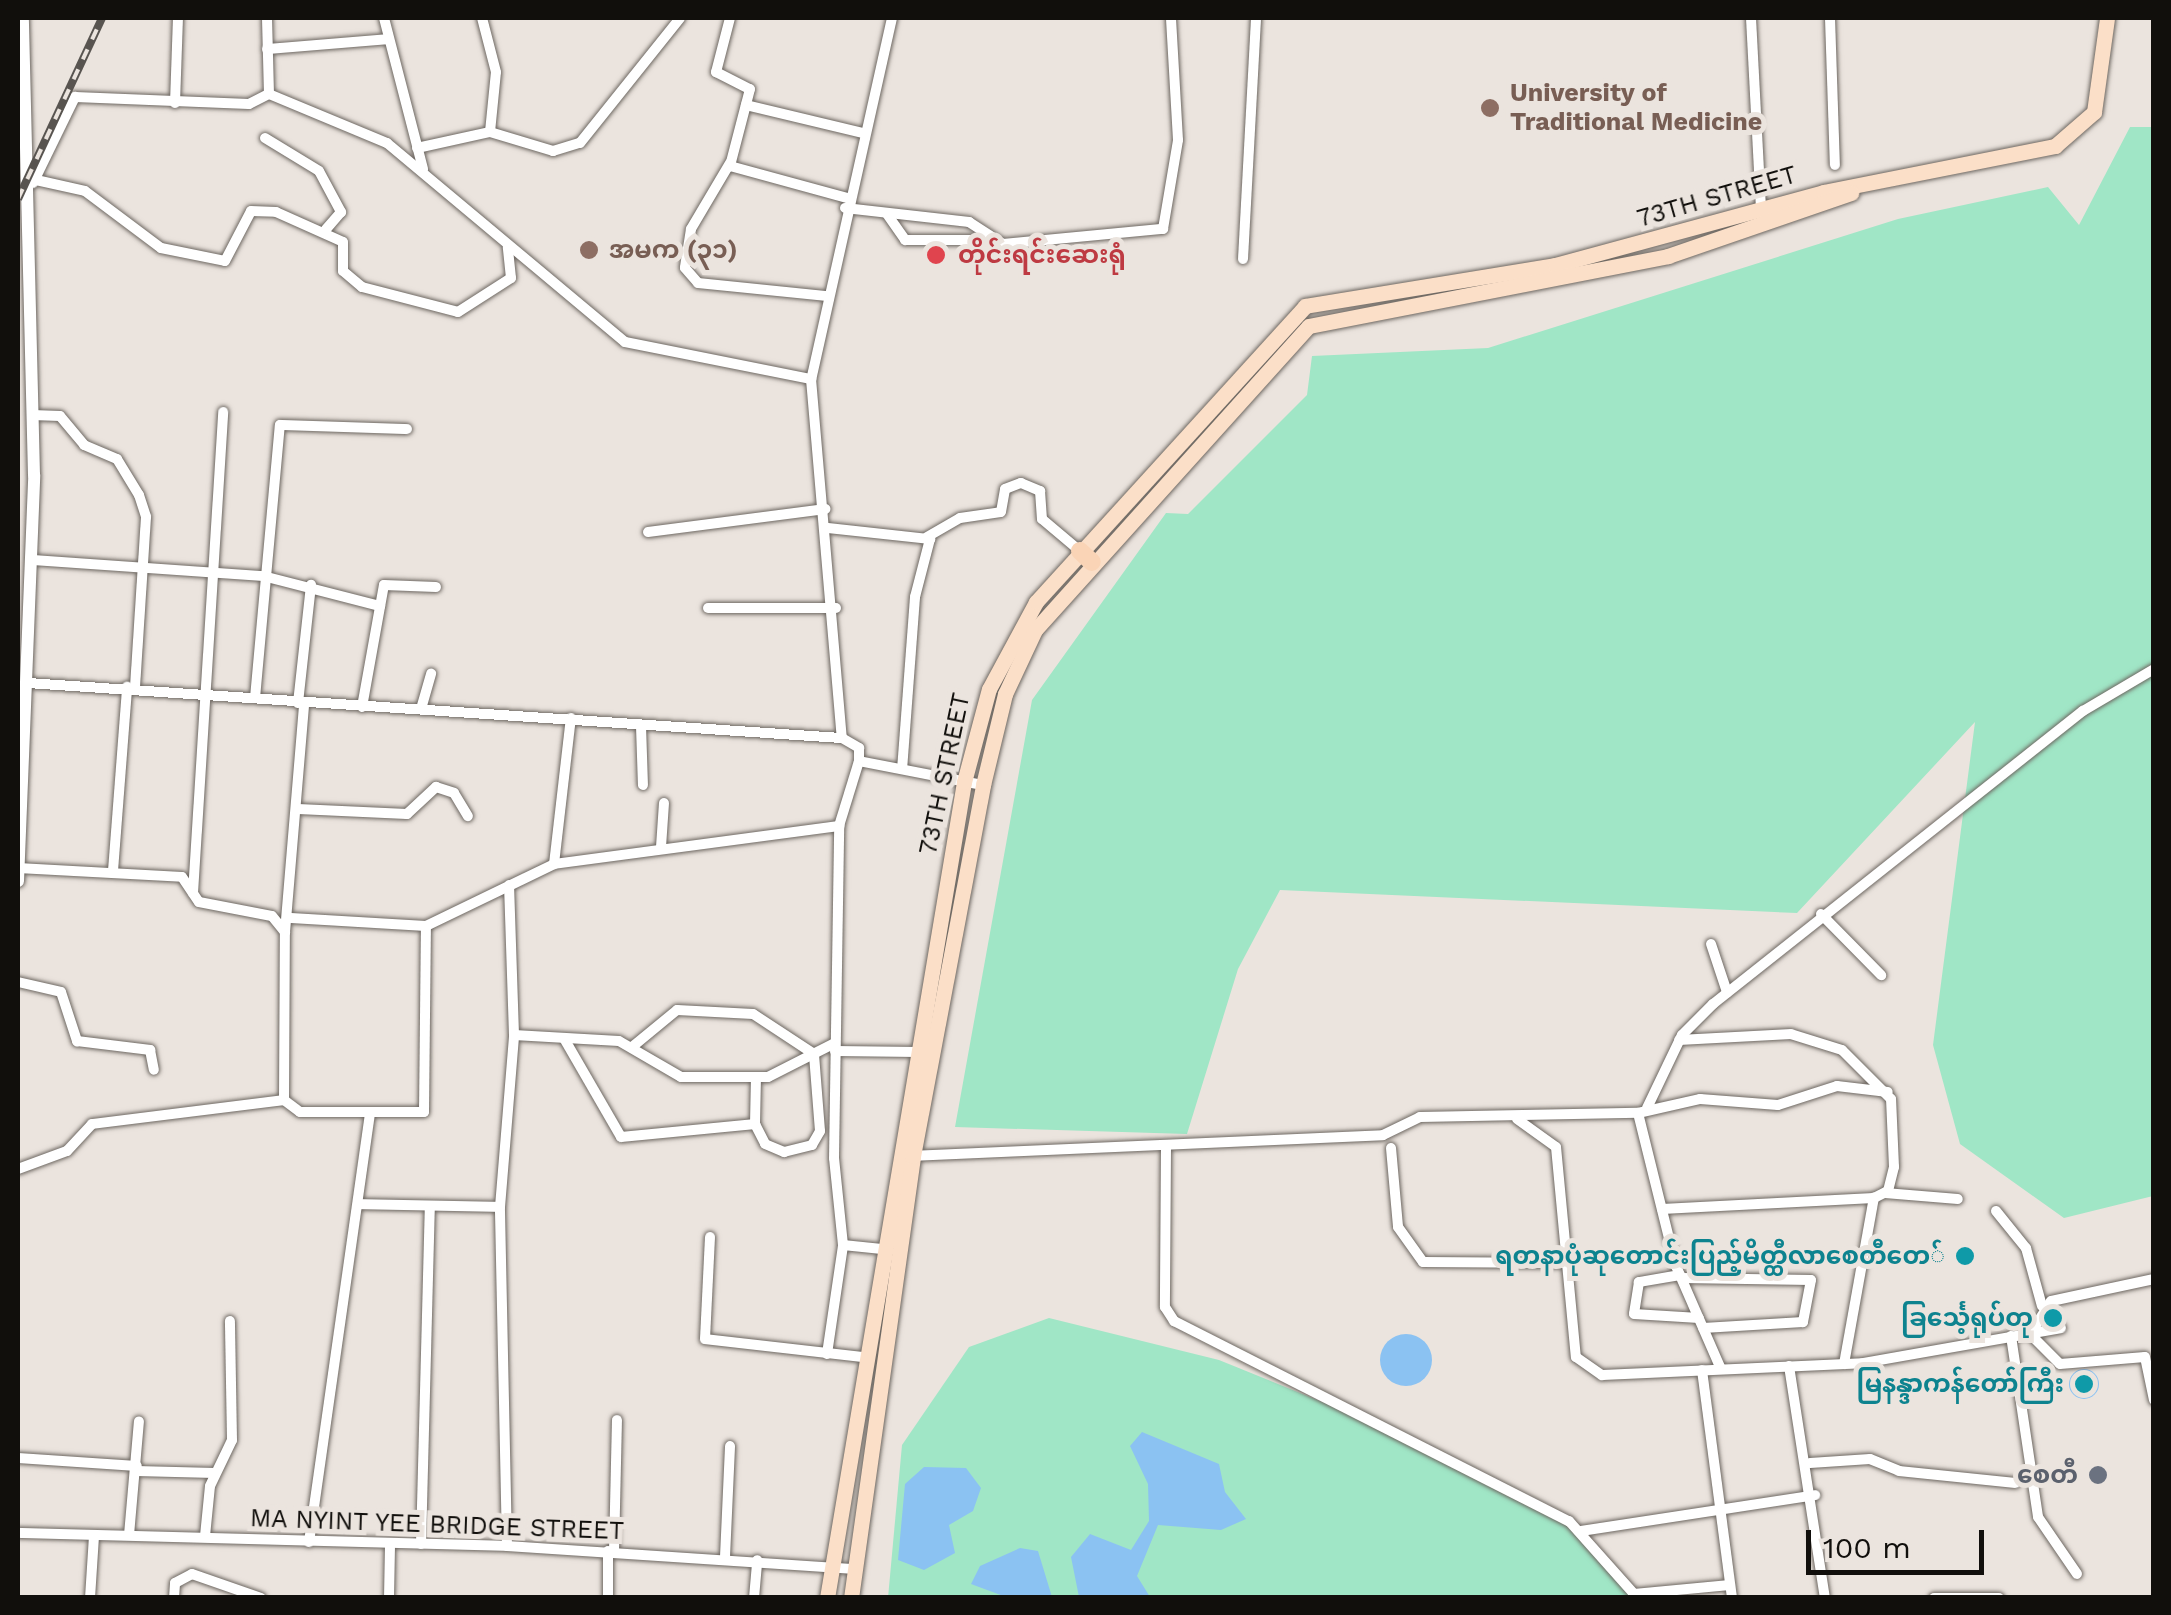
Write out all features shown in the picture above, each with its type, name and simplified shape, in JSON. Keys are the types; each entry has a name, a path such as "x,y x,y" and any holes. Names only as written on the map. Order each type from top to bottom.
{"main road":[{"path":"1851,193 2072,137 2098,100 2107,18"},
{"name":"73TH STREET","path":"852,1598 918,1052 964,782 1008,648 1305,306 1555,265 1761,210 1851,193"},
{"name":"73TH STREET","path":"828,1598 830,1565 882,1250 906,1156 984,785 1018,660 1086,557 1308,326 1668,256 1851,193"}],"street":[{"path":"18,881 28,683 24,634 33,560 21,95 24,18"},
{"path":"175,103 178,18"},
{"path":"267,18 269,94"},
{"path":"384,18 423,170"},
{"path":"482,18 494,50 490,132"},
{"path":"671,18 680,18"},
{"path":"417,148 490,132 553,151 580,144 680,18"},
{"path":"730,18 716,72 750,87 730,163 691,228 685,268 698,282 827,296"},
{"path":"842,738 836,608 811,379 846,203 892,18"},
{"path":"887,214 905,240 989,240 1027,245 1169,224 1178,140 1171,18"},
{"path":"1243,259 1256,18"},
{"path":"1751,18 1761,210"},
{"path":"1830,18 1835,164"},
{"path":"267,49 388,39"},
{"path":"26,194 75,98 258,103 269,94"},
{"path":"269,94 348,122 423,170 508,247 640,350 811,379"},
{"path":"746,105 863,132"},
{"path":"265,138 319,171 341,212 326,229"},
{"path":"730,163 887,214 969,222 989,240"},
{"path":"36,180 85,190 161,248 225,262 251,211 326,229 343,242 342,271 362,287 458,312 511,278 508,247"},
{"path":"194,894 222,412"},
{"path":"32,415 60,416 84,445 122,466 146,517 113,871"},
{"path":"255,698 263,576 280,425 407,429"},
{"path":"828,528 928,537 960,518 1001,512 1008,485 1021,482 1040,491 1042,518 1086,557"},
{"path":"648,532 826,509"},
{"path":"902,768 928,537"},
{"path":"33,560 263,576 311,585 380,606"},
{"path":"284,1100 285,932 291,918 311,585"},
{"path":"362,707 384,585 436,586"},
{"path":"708,608 836,608"},
{"path":"1721,1368 1681,1277 1642,1110 1679,1040 1728,992 1821,914 2083,711 2154,669"},
{"path":"421,709 432,673"},
{"path":"28,683 842,738 859,748 859,761 839,826 835,1047 843,1245 827,1354"},
{"path":"554,864 571,718"},
{"path":"641,726 643,785"},
{"path":"859,761 984,785"},
{"path":"298,810 406,814 436,788 454,794 468,816"},
{"path":"661,847 664,802"},
{"path":"291,918 426,926 554,864 839,826"},
{"path":"18,868 182,877 194,894 272,916 285,932"},
{"path":"507,1546 500,1207 514,1035 509,885"},
{"path":"1821,914 1881,975"},
{"path":"18,1169 68,1151 92,1124 284,1100 300,1112 424,1112 426,926"},
{"path":"1711,944 1728,992"},
{"path":"18,982 60,992 77,1042 150,1050 154,1070"},
{"path":"632,1047 677,1010 718,1007 753,1014 814,1054"},
{"path":"514,1035 632,1047 666,1074 756,1077 835,1047 918,1052"},
{"path":"1679,1040 1817,1038 1888,1092 1894,1167 1880,1196 1844,1364"},
{"path":"565,1040 622,1137 755,1124"},
{"path":"756,1077 755,1124 772,1148 812,1145 821,1114 814,1054"},
{"path":"906,1156 1166,1148 1383,1135 1420,1117 1642,1110 1700,1099 1778,1105 1837,1086 1888,1092"},
{"path":"308,1542 370,1115"},
{"path":"1514,1117 1556,1147 1565,1263 1584,1368 1602,1375 1844,1364 2060,1328"},
{"path":"1166,1148 1168,1317 1435,1446 1581,1531 1638,1596 1730,1584"},
{"path":"1391,1148 1398,1226 1423,1262 1565,1263"},
{"path":"1662,1208 1880,1196 1958,1199"},
{"path":"358,1204 500,1207"},
{"path":"422,1544 430,1208"},
{"path":"1996,1211 2037,1270 2042,1306 2030,1334"},
{"path":"710,1237 705,1339 864,1357"},
{"path":"843,1245 882,1250"},
{"path":"1681,1277 1811,1280 1803,1322 1701,1323 1634,1314 1639,1282 1681,1277"},
{"path":"2042,1306 2154,1279"},
{"path":"205,1536 215,1473 232,1440 230,1321"},
{"path":"2030,1334 2060,1364 2146,1357 2154,1400"},
{"path":"2010,1336 2038,1518 2077,1574"},
{"path":"1789,1366 1815,1495 1825,1598"},
{"path":"1702,1370 1724,1510 1732,1598"},
{"path":"608,1598 617,1420"},
{"path":"128,1534 139,1422"},
{"path":"725,1558 730,1446"},
{"path":"18,1458 215,1473"},
{"path":"1810,1463 1870,1459 1899,1471 2015,1483"},
{"path":"1581,1531 1815,1495"},
{"name":"MA NYINT YEE BRIDGE STREET","path":"18,1533 507,1546 855,1569"},
{"path":"90,1598 94,1536"},
{"path":"388,1598 390,1545"},
{"path":"754,1598 757,1560"},
{"path":"174,1598 175,1583 192,1574 261,1598"},
{"path":"1934,1598 1999,1598"}],"green space":[{"path":"2130,127 2153,127 2153,1196 2064,1218 1960,1144 1933,1045 1975,722 1797,913 1280,890 1238,969 1187,1134 955,1127 1032,700 1166,513 1188,514 1307,395 1312,356 1488,348 1898,219 2048,187 2079,225"},
{"path":"1049,1318 1219,1360 1401,1434 1569,1522 1634,1598 888,1598 902,1445 969,1347"}],"water":[{"path":"1406,1334 1425,1341 1432,1360 1425,1379 1406,1386 1387,1379 1380,1360 1387,1341"},
{"name":"မြနန္ဒာကန်တော်ကြီး","path":"2084,1369 2094,1374 2099,1384 2094,1394 2084,1399 2074,1394 2069,1384 2074,1374"},
{"path":"1142,1432 1219,1464 1225,1492 1246,1519 1221,1530 1158,1525 1137,1576 1150,1597 1079,1597 1071,1557 1090,1534 1131,1550 1149,1521 1148,1484 1130,1446"},
{"path":"924,1467 966,1468 981,1488 973,1511 949,1525 955,1553 924,1570 898,1560 905,1484"},
{"path":"1020,1548 1038,1551 1052,1597 1006,1597 971,1584 980,1566"}],"railway":[{"path":"18,199 102,18"}],"place":[{"name":"University of Traditional Medicine","path":"1490,108"},
{"name":"အမက (၃၁)","path":"589,250"},
{"name":"တိုင်းရင်းဆေးရုံ","path":"936,255"},
{"name":"ရတနာပုံဆုတောင်းပြည့်မိတ္ထီလာစေတီတေ်","path":"1965,1256"},
{"name":"ခြင်္သေ့ရုပ်တု","path":"2053,1318"},
{"name":"မြနန္ဒာကန်တော်ကြီး","path":"2084,1384"},
{"name":"စေတီ","path":"2098,1475"}]}
